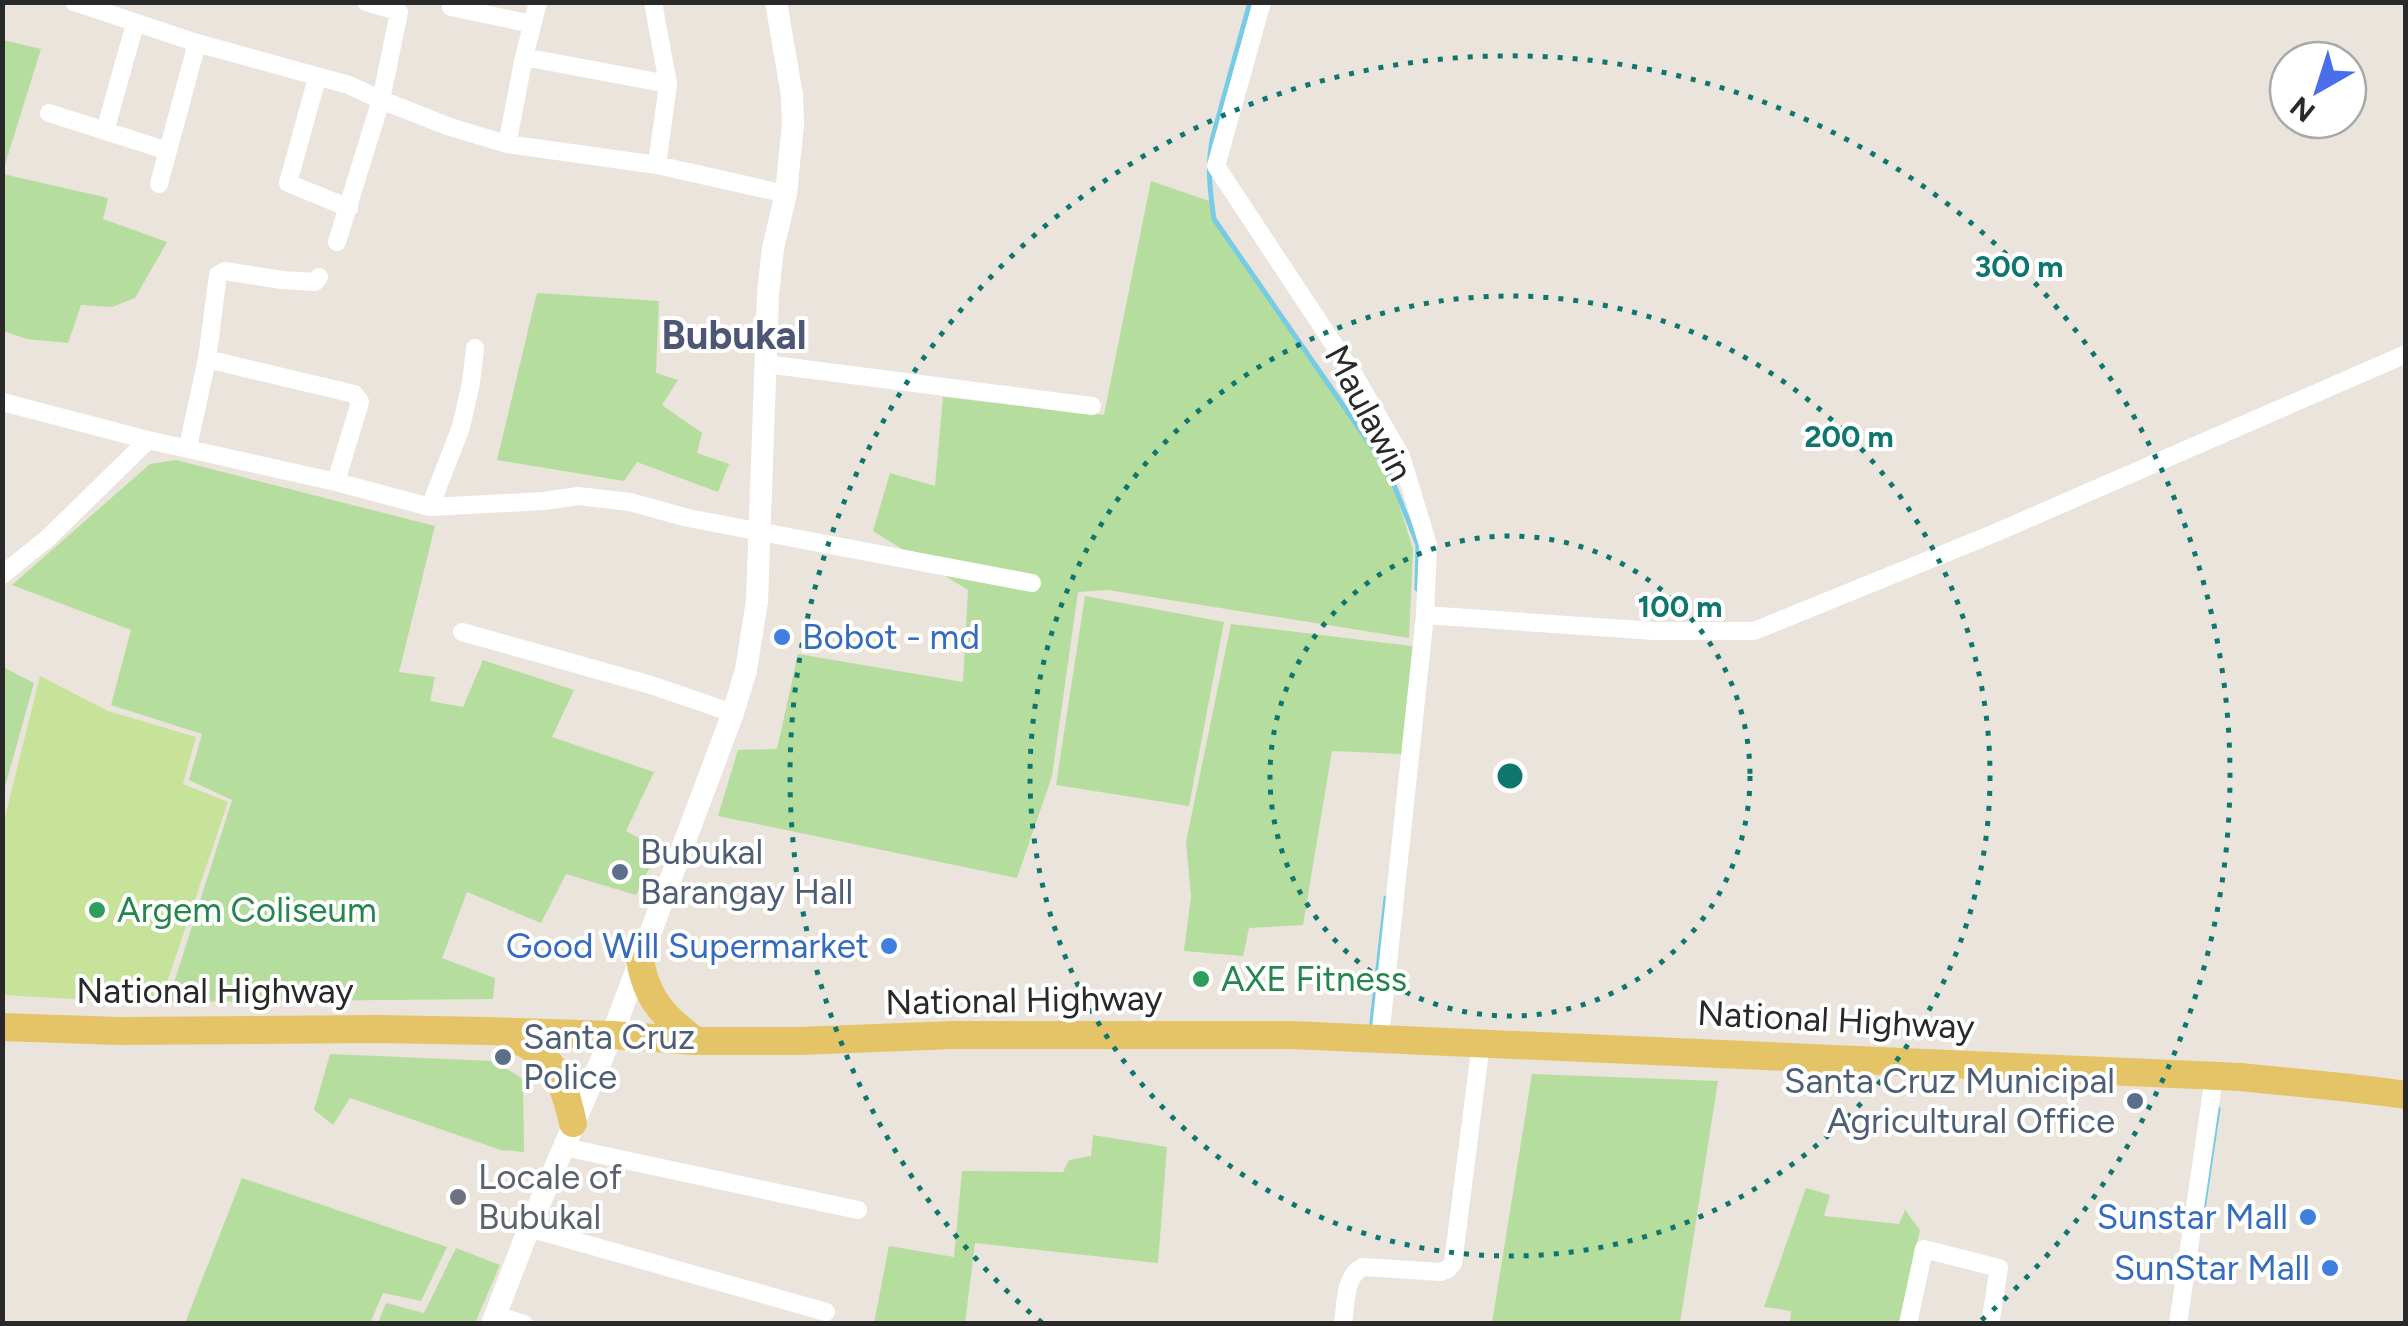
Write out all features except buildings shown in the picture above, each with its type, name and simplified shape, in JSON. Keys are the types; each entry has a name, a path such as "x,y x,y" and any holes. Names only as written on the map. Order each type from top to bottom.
{"main road":[{"path":"494,1319 612,1034 746,670 757,600 770,279 791,157 792,95 776,2"},
{"path":"640,959 643,980 658,1006 696,1041"},
{"name":"National Highway","path":"2,1027 118,1031 488,1031 800,1042 1209,1034 1380,1038 2241,1077 2406,1095"},
{"path":"488,1031 528,1044 545,1057 566,1092 568,1135"}],"street":[{"path":"74,2 197,43 349,85 450,127 507,144 658,166 786,194"},
{"path":"337,242 380,100 398,12 366,2"},
{"path":"452,2 451,7 532,24"},
{"path":"507,144 538,2"},
{"path":"652,2 668,84 658,166"},
{"name":"Maulawin","path":"1262,2 1216,166 1354,375 1401,456 1428,544 1426,615 1380,1038"},
{"path":"105,131 135,24"},
{"path":"159,184 197,43"},
{"path":"524,57 668,84"},
{"path":"317,78 288,183 349,208"},
{"path":"49,113 168,151"},
{"path":"188,448 207,359 218,275 225,271 315,282 319,277"},
{"path":"430,508 461,427 475,348"},
{"path":"1426,615 1654,631 1754,631 2014,525 2406,354"},
{"path":"207,359 354,394 360,402 336,482"},
{"path":"766,364 1092,406"},
{"path":"2,402 430,508 578,496 630,502 688,518 1032,583"},
{"path":"2,574 49,536 148,440"},
{"path":"462,632 733,712"},
{"path":"1343,1324 1351,1276 1356,1270 1363,1267 1441,1272 1453,1263 1481,1043"},
{"path":"2178,1324 2214,1077"},
{"path":"568,1135 858,1210"},
{"path":"529,1228 826,1312"},
{"path":"1908,1324 1924,1250 1998,1268 1990,1324"},
{"path":"494,1319 524,1324"}],"green space":[{"path":"2,40 41,49 3,171"},
{"path":"3,174 108,198 103,219 167,242 135,298 112,307 81,305 68,343 27,339 3,331"},
{"path":"1151,181 1212,202 1215,219 1388,470 1413,549 1409,638 1108,590 1078,592 1052,776 1017,878 718,816 738,750 777,749 798,654 963,682 968,590 873,531 890,473 935,486 943,397 1104,415"},
{"path":"537,293 659,301 656,373 678,380 662,405 702,433 697,453 729,464 718,492 637,462 624,481 497,460"},
{"path":"176,460 435,526 399,672 435,677 430,701 463,707 483,660 574,690 552,737 654,772 626,831 659,849 636,895 566,874 541,923 467,892 442,958 495,978 493,999 168,1002 232,800 189,780 202,734 111,705 131,630 12,585 150,464"},
{"path":"1085,596 1224,622 1189,806 1056,785"},
{"path":"1231,624 1419,647 1402,754 1332,751 1303,925 1249,928 1243,956 1184,951 1191,896 1186,842"},
{"path":"3,667 34,683 3,794"},
{"name":"Argem Coliseum","path":"40,676 108,711 196,737 183,784 228,802 159,1006 3,995 3,825"},
{"path":"330,1054 494,1061 523,1079 524,1152 501,1150 350,1098 333,1125 314,1110"},
{"path":"1532,1074 1718,1081 1680,1323 1492,1323"},
{"path":"1093,1135 1167,1147 1158,1263 975,1243 965,1323 874,1323 889,1246 954,1257 962,1171 1063,1172 1069,1160 1091,1156"},
{"path":"242,1178 447,1247 421,1301 383,1293 370,1323 185,1323"},
{"path":"1806,1188 1830,1195 1824,1216 1899,1224 1905,1210 1920,1230 1899,1323 1790,1323 1791,1311 1764,1307"},
{"path":"456,1248 500,1265 475,1323 378,1323 386,1303 424,1313"}],"waterway":[{"path":"1250,2 1212,140 1214,219 1388,470 1418,545 1417,589"},
{"path":"1371,1031 1386,898"},
{"path":"2203,1210 2218,1109"}],"place":[{"name":"Bobot - md","path":"782,637"},
{"name":"Bubukal Barangay Hall","path":"620,872"},
{"name":"Argem Coliseum","path":"97,910"},
{"name":"Good Will Supermarket","path":"889,946"},
{"name":"AXE Fitness","path":"1201,979"},
{"name":"Santa Cruz Police","path":"503,1057"},
{"name":"Santa Cruz Municipal Agricultural Office","path":"2135,1101"},
{"name":"Locale of Bubukal","path":"458,1197"},
{"name":"Sunstar Mall","path":"2308,1217"},
{"name":"SunStar Mall","path":"2330,1268"}],"district":[{"name":"Bubukal","path":"734,335"}]}
